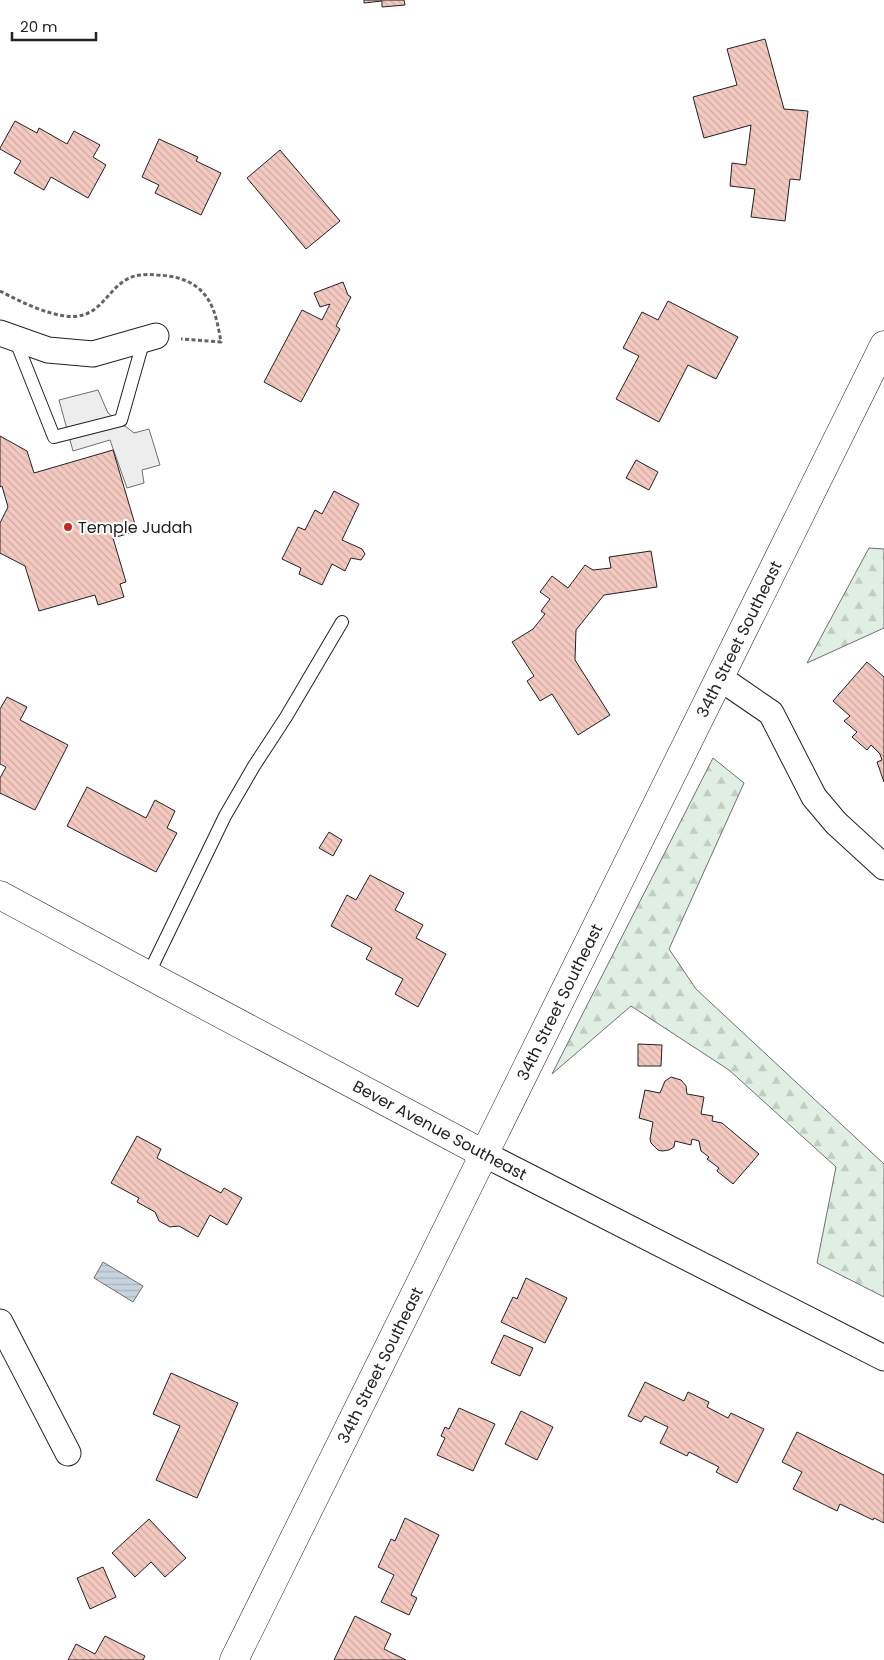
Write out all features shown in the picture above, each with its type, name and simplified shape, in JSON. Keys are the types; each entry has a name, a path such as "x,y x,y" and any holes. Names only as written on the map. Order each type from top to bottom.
{"street":[{"path":"8,336 48,350 93,354 150,338"},
{"name":"34th Street Southeast","path":"234,1660 884,345"},
{"path":"720,678 771,713 814,797 836,823 884,867"},
{"name":"Bever Avenue Southeast","path":"0,895 484,1154 884,1358"},
{"path":"0,1322 68,1453"}],"lane":[{"path":"8,336 54,436 121,420 150,338"},
{"path":"148,975 225,816 342,622"}],"path":[{"path":"0,291 36,307 71,317 84,315 94,310 120,284 135,275 175,276 199,288 206,297 213,309 221,342 150,338"}],"green space":[{"path":"869,548 884,549 884,628 807,663"},
{"path":"713,758 744,783 669,949 696,989 884,1164 884,1297 817,1263 836,1167 729,1070 631,1006 552,1074"}],"shaded area":[{"path":"98,390 108,413 134,433 149,429 160,465 142,470 144,483 127,488 110,440 73,451 59,400"},
{"path":"103,1262 143,1286 133,1302 94,1278"}],"building":[{"path":"364,0 404,0 405,5 382,7 382,1 364,3"},
{"path":"765,39 784,109 808,111 800,180 790,179 785,221 751,217 755,189 730,186 732,163 746,165 751,125 704,138 693,97 737,85 727,49"},
{"path":"15,121 37,133 39,128 67,144 74,131 100,145 93,157 106,165 88,198 51,177 44,190 14,173 21,161 0,148"},
{"path":"159,139 198,157 196,161 221,173 201,215 155,193 159,185 142,177"},
{"path":"280,150 340,221 306,249 247,178"},
{"path":"343,282 348,295 351,297 336,326 340,329 301,402 264,382 302,310 322,320 330,304 320,307 314,293"},
{"path":"668,301 738,337 716,379 688,365 659,422 616,399 639,356 623,348 642,312 658,320"},
{"name":"Temple Judah","path":"0,436 27,451 34,473 113,450 137,531 113,538 126,582 120,584 124,597 98,605 95,595 39,611 25,566 0,553 0,523 8,507 2,486 0,487"},
{"path":"636,460 658,472 649,490 626,478"},
{"path":"334,491 359,504 342,540 362,549 365,554 361,560 351,558 345,571 332,564 322,585 299,574 301,568 282,559 298,527 305,530 315,510 322,514"},
{"path":"651,551 657,587 604,595 576,630 575,660 610,715 578,735 552,694 540,701 527,681 534,676 512,642 533,629 545,614 541,611 550,599 540,592 552,576 568,588 585,565 593,570 611,568 609,557"},
{"path":"867,662 884,677 884,782 877,762 882,760 880,754 871,745 867,750 852,737 857,732 844,721 850,716 833,701"},
{"path":"7,697 27,707 20,720 68,745 35,810 0,793 0,778 6,767 0,764 0,709"},
{"path":"87,787 146,818 155,800 175,811 167,828 177,833 156,872 67,826"},
{"path":"329,832 342,840 333,856 319,848"},
{"path":"370,875 404,893 395,910 423,925 416,938 446,954 418,1007 395,994 403,979 366,959 372,948 331,926 347,895 356,900"},
{"path":"638,1044 662,1045 661,1066 638,1066"},
{"path":"671,1077 681,1080 686,1086 687,1094 704,1097 701,1114 713,1116 712,1121 722,1123 759,1154 733,1184 717,1171 719,1168 707,1159 709,1157 701,1151 699,1141 692,1139 691,1145 675,1141 674,1147 662,1151 658,1150 651,1143 653,1122 639,1118 645,1090 660,1093 665,1081"},
{"path":"137,1136 161,1149 157,1158 221,1193 224,1188 242,1198 227,1225 210,1215 198,1237 179,1226 170,1227 159,1221 155,1212 137,1202 139,1198 111,1183"},
{"path":"526,1278 567,1298 545,1343 501,1322 513,1297 517,1299"},
{"path":"504,1335 533,1348 520,1376 491,1363"},
{"path":"171,1373 238,1403 197,1498 156,1480 180,1426 153,1414"},
{"path":"645,1382 684,1401 688,1392 709,1402 707,1407 728,1418 731,1413 764,1429 737,1483 716,1472 719,1467 689,1452 687,1456 660,1443 668,1427 645,1416 641,1422 628,1416"},
{"path":"459,1408 495,1424 473,1471 437,1455 445,1438 441,1436 445,1427 449,1429"},
{"path":"521,1411 553,1427 537,1460 505,1444"},
{"path":"797,1432 884,1475 884,1523 874,1518 873,1520 840,1504 837,1511 793,1489 802,1472 782,1462"},
{"path":"405,1518 439,1535 411,1595 417,1598 409,1615 381,1602 394,1575 378,1567 391,1539 395,1541"},
{"path":"149,1519 186,1558 165,1577 151,1562 135,1577 112,1553"},
{"path":"103,1567 116,1597 90,1609 77,1578"},
{"path":"355,1616 391,1634 384,1649 406,1660 334,1660"},
{"path":"105,1636 145,1656 143,1660 68,1660 76,1644 95,1654"}],"place":[{"name":"Temple Judah","path":"68,527"}]}
